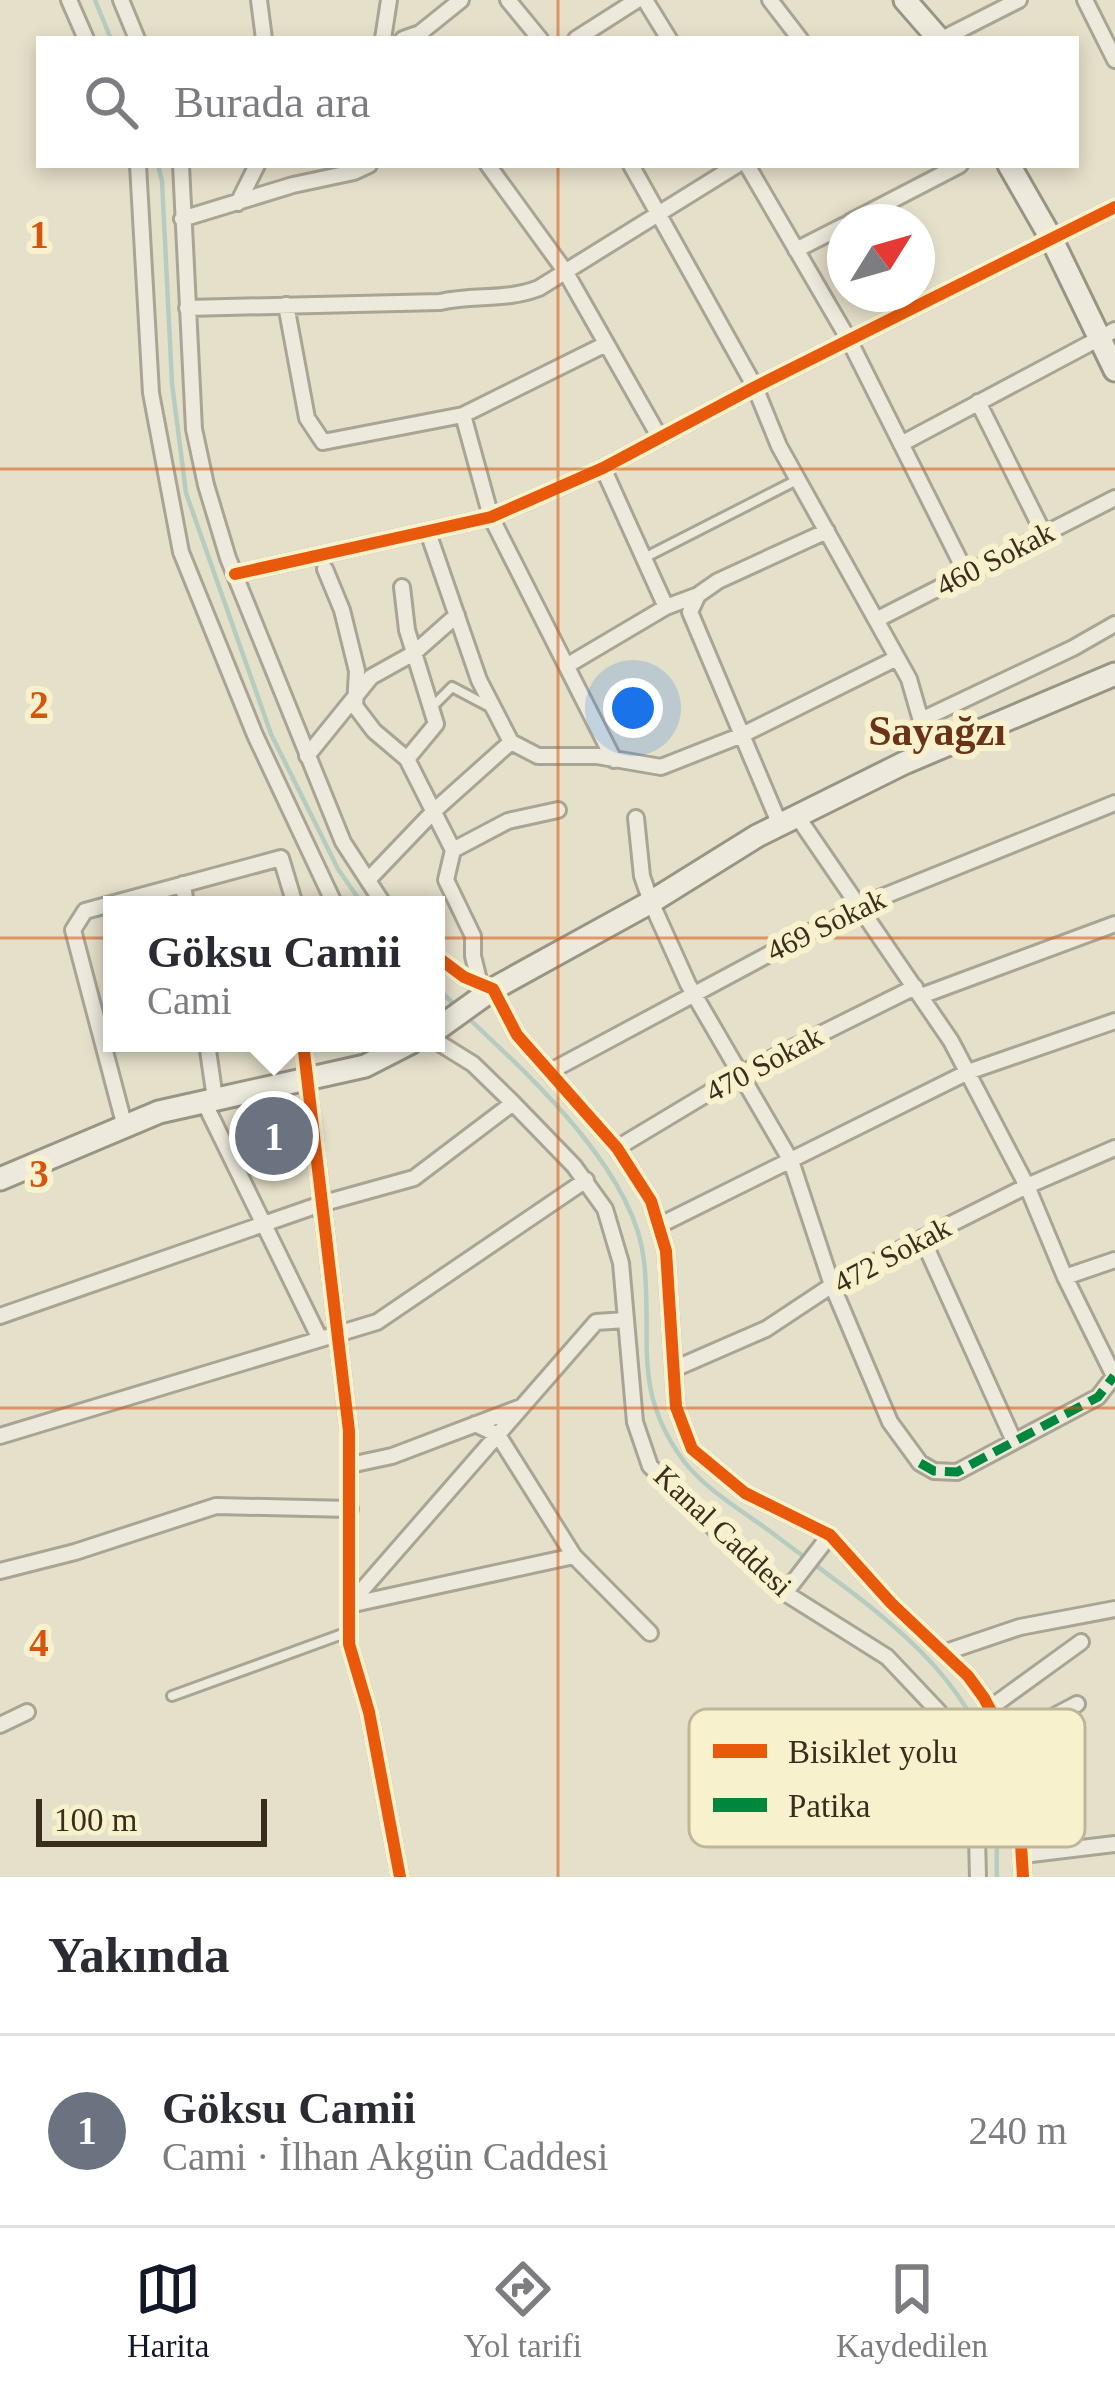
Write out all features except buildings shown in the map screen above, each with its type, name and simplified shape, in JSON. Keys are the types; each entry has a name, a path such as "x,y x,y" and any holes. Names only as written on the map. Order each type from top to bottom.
{"main road":[{"path":"905,0 937,36"},
{"path":"1012,168 1107,334 1115,370"},
{"path":"445,1027 485,990 651,902 789,820 930,752 1115,674"},
{"path":"0,1179 159,1112 364,1066 392,1052"}],"street":[{"path":"69,0 85,36"},
{"path":"122,0 136,36"},
{"path":"259,0 264,36"},
{"path":"383,36 389,0"},
{"path":"412,36 461,0"},
{"path":"508,0 538,36"},
{"path":"581,36 641,0 667,36"},
{"path":"770,0 798,36"},
{"path":"946,36 1019,0"},
{"path":"1085,0 1115,60"},
{"path":"138,168 151,393 181,552 255,734 331,896"},
{"path":"181,168 194,429 206,485 235,574 343,842 379,896"},
{"path":"238,203 255,168"},
{"path":"182,219 363,168"},
{"path":"490,168 565,272 660,438"},
{"path":"633,168 909,679 930,752"},
{"path":"187,308 440,302 472,294 512,298 565,272 731,168"},
{"path":"749,168 849,340 966,573"},
{"path":"885,204 954,168"},
{"path":"235,574 491,518 603,468 1115,207"},
{"path":"796,250 827,234"},
{"path":"286,305 307,418 323,442 463,415 606,344"},
{"path":"901,444 1107,334"},
{"path":"978,402 1044,533"},
{"path":"463,415 491,518 614,760"},
{"path":"603,468 666,607"},
{"name":"460 Sokak","path":"876,620 1115,498"},
{"path":"568,665 666,607 827,531"},
{"path":"431,542 494,709 511,742 538,756 597,756 661,767 742,735 897,658"},
{"path":"325,569 357,671 356,706 374,731 407,759 453,850 446,880 473,936 472,956 485,990 517,1035 617,1148 636,1174 660,1225 670,1288 676,1408 692,1449 745,1493 830,1535 891,1603 946,1652 990,1708 1081,1642"},
{"path":"402,587 406,630 436,724 407,759"},
{"path":"636,818 642,876 651,902 693,993 791,1162 832,1285 890,1421 920,1463 934,1472 957,1472 1098,1397 1115,1375 1065,1277 1028,1186 968,1072 918,992 789,820 742,735 690,612 698,595"},
{"path":"307,756 371,677 414,653 457,616"},
{"path":"920,720 1115,624"},
{"path":"368,880 435,810 511,742"},
{"name":"469 Sokak","path":"549,1072 857,907 1115,803"},
{"path":"453,850 508,821 558,810"},
{"path":"139,896 281,858 292,896"},
{"path":"183,884 185,896"},
{"path":"103,906 85,911 73,930 103,1043"},
{"name":"470 Sokak","path":"617,1148 740,1074 918,992 1115,924"},
{"path":"445,963 485,990"},
{"path":"660,1225 968,1072 1115,1021"},
{"name":"Kanal Caddesi","path":"445,1039 586,1180 614,1232 635,1422 650,1466 785,1593 887,1657 936,1709"},
{"path":"105,1052 125,1126"},
{"path":"207,1052 210,1101 319,1337"},
{"path":"305,1052 350,1465 349,1632 400,1877"},
{"path":"0,1316 324,1203 414,1178 513,1103"},
{"name":"472 Sokak","path":"674,1369 766,1329 832,1285 922,1238 1115,1148"},
{"path":"0,1436 377,1322 586,1180"},
{"path":"922,1238 1013,1439"},
{"path":"1065,1277 1115,1260"},
{"path":"350,1605 596,1322 626,1320"},
{"path":"350,1465 392,1456 522,1406"},
{"path":"475,1424 498,1435 574,1556 650,1634"},
{"path":"0,1570 75,1552 216,1505 350,1509"},
{"path":"785,1593 830,1535"},
{"path":"350,1605 574,1556"},
{"path":"946,1652 1020,1627 1115,1609"},
{"path":"1067,1709 1077,1704"},
{"path":"0,1725 27,1712"},
{"path":"1023,1855 1115,1844"},
{"name":"Kanal Caddesi","path":"976,1847 978,1877"},
{"path":"1022,1847 1023,1877"}],"lane":[{"path":"644,558 798,480"},
{"path":"431,709 452,687 494,709"},
{"path":"172,1696 349,1632"}],"waterway":[{"path":"95,0 110,36"},
{"path":"159,168 172,383 186,493 271,734 338,869 357,896"},
{"path":"445,996 458,1008"},
{"path":"466,1016 548,1096 600,1159 621,1193 644,1261 650,1387 656,1410 683,1460 714,1491 904,1635 966,1709"},
{"path":"997,1847 997,1877"}],"marked path":[{"path":"920,1463 934,1471 957,1472 1098,1397 1114,1376"}],"cycle path":[{"path":"235,574 491,517 603,468 1115,207"},
{"path":"445,963 493,989 517,1035 617,1148 651,1201 666,1251 676,1407 692,1449 745,1493 830,1535 891,1603 968,1676 990,1709"},
{"path":"304,1052 349,1431 349,1644 369,1712 400,1877"},
{"path":"1021,1847 1023,1877"}],"place":[{"name":"Göksu Camii","path":"274,1136"}],"district":[{"name":"Sayağzı","path":"937,730"}]}
